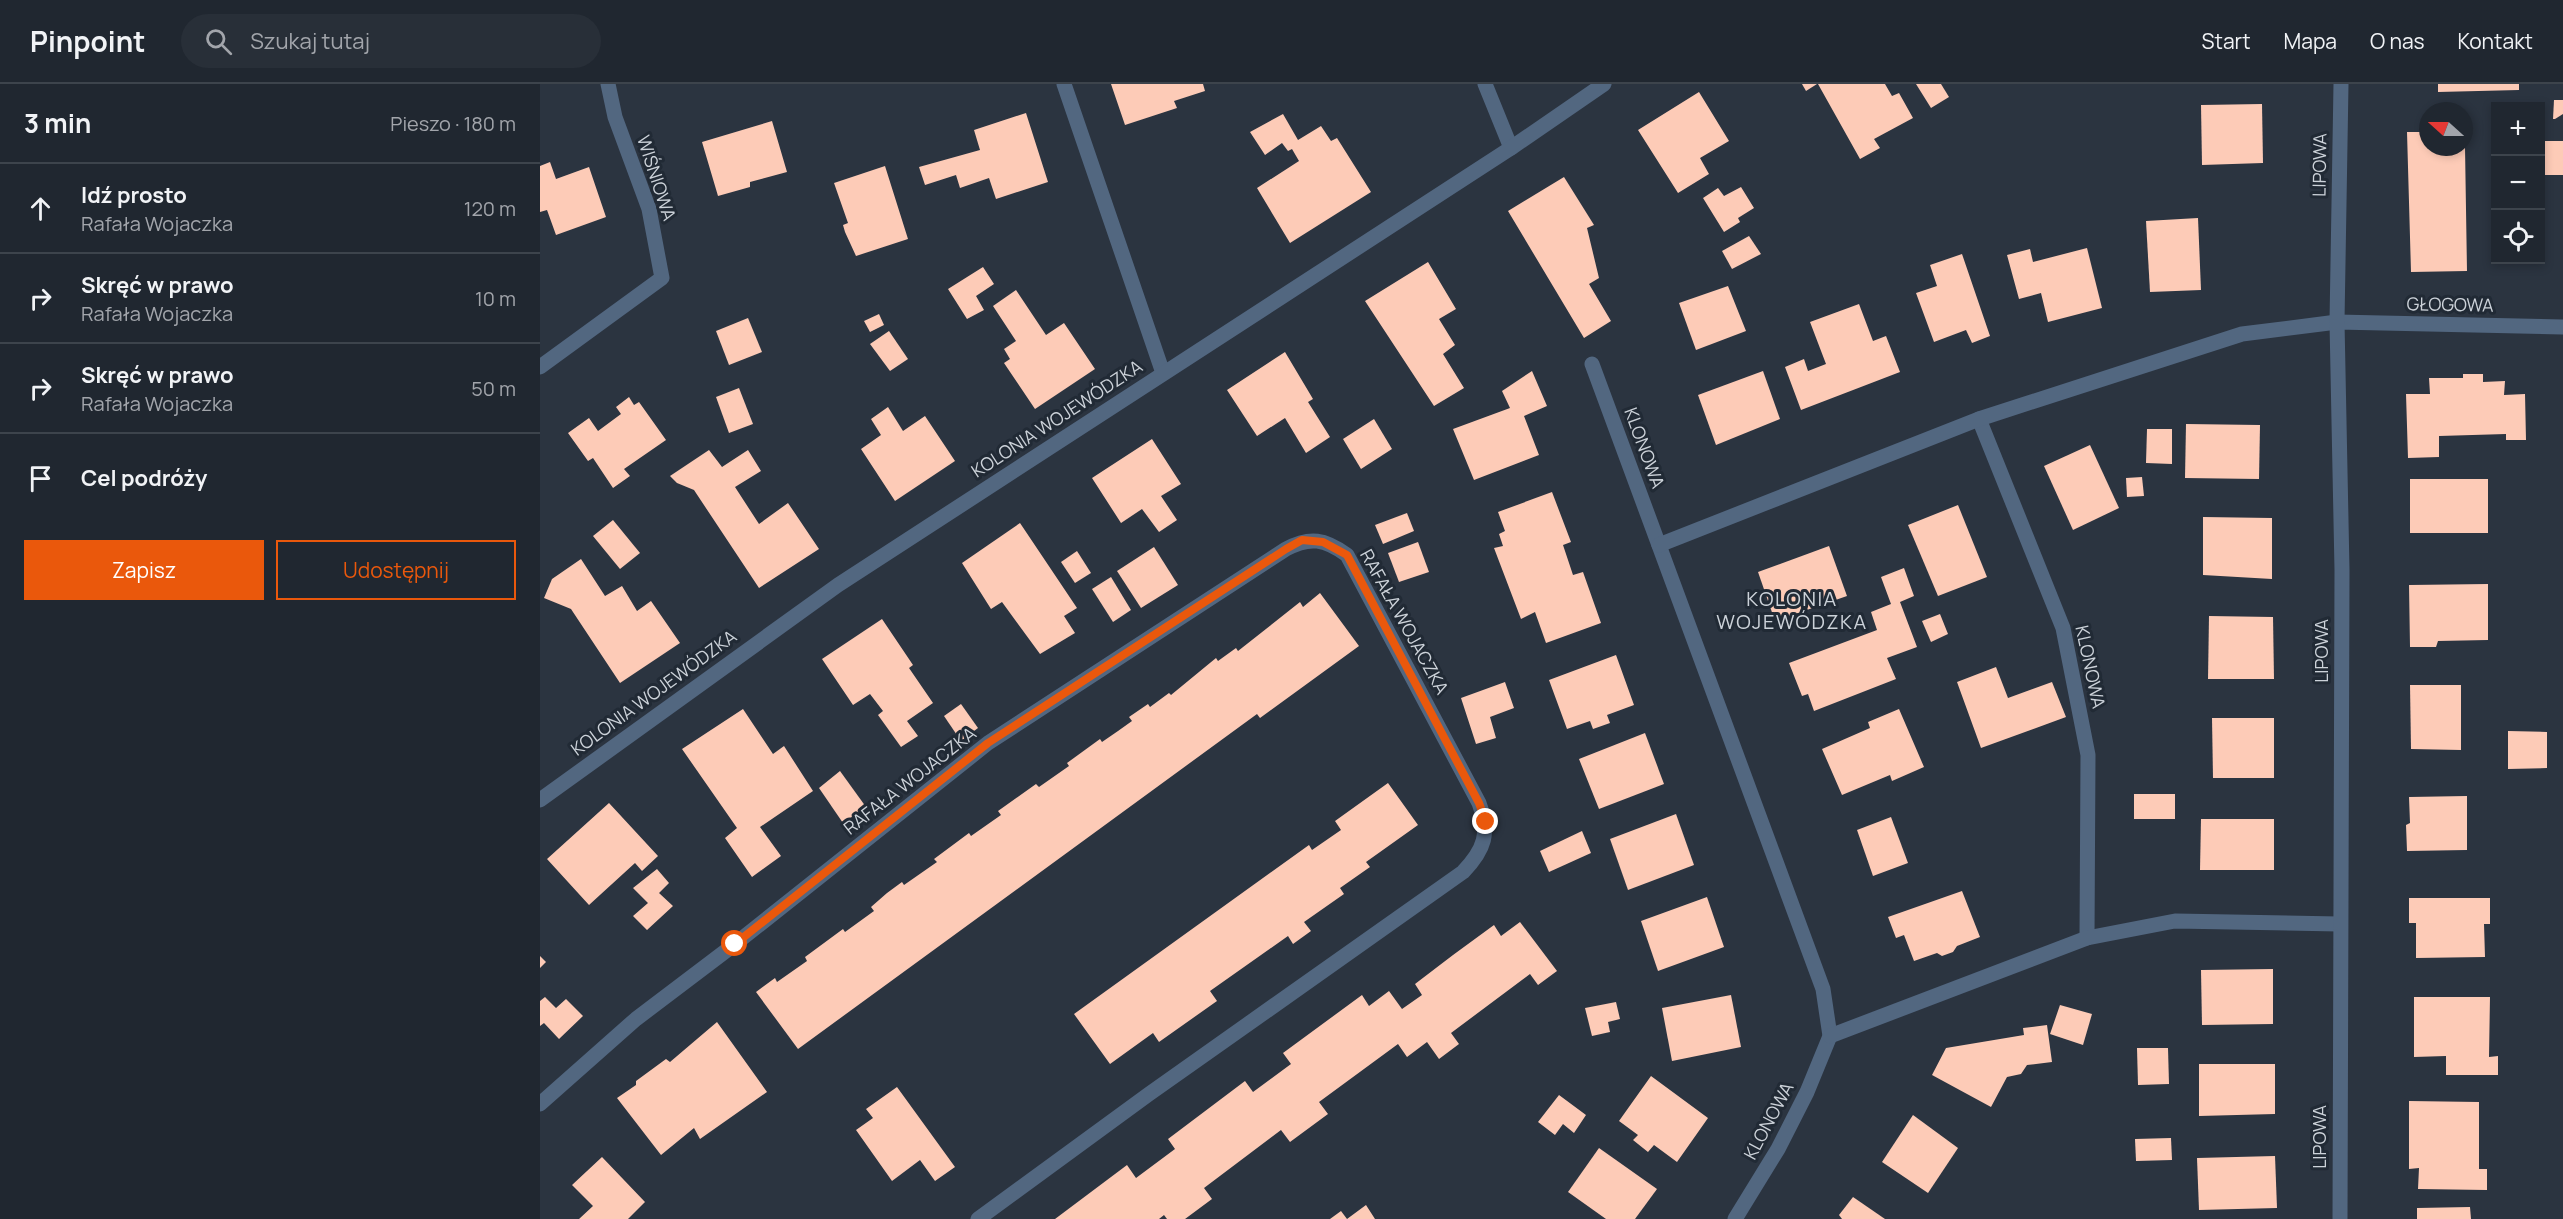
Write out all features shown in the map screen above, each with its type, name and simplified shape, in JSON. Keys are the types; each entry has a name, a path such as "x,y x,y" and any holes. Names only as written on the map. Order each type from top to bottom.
{"street":[{"name":"WIŚNIOWA","path":"540,367 662,278 649,209 615,117 608,84"},
{"path":"1064,84 1163,372"},
{"path":"1485,84 1511,148"},
{"name":"KOLONIA WOJEWÓDZKA","path":"540,800 838,585 1511,148 1604,84"},
{"name":"LIPOWA","path":"2340,1219 2339,924 2342,570 2337,322 2341,84"},
{"path":"1659,545 1979,419 2242,334 2337,322"},
{"name":"GŁOGOWA","path":"2337,322 2563,327"},
{"name":"KLONOWA","path":"1592,364 1823,989 1830,1036 1807,1092 1778,1149 1735,1219"},
{"name":"KLONOWA","path":"1979,419 2063,628 2088,755 2086,938"},
{"name":"RAFAŁA WOJACZKA","path":"540,1104 636,1019 735,944 988,743 1286,549 1302,540 1323,542 1336,547 1347,555 1479,803 1486,822 1484,838 1477,856 1463,872 1149,1094 978,1219"},
{"path":"1830,1036 2086,938 2175,921 2339,924"}],"building":[{"path":"1111,84 1203,84 1205,91 1174,101 1177,108 1125,125"},
{"path":"1802,84 1817,84 1806,91"},
{"path":"1818,84 1885,84 1892,96 1899,93 1913,118 1874,139 1880,148 1860,159"},
{"path":"1916,84 1941,84 1949,97 1931,108"},
{"path":"2438,84 2519,84 2519,90 2438,92"},
{"path":"1699,92 1729,141 1700,158 1709,174 1678,193 1638,130"},
{"path":"2554,100 2563,100 2563,114 2553,119"},
{"path":"2262,104 2263,163 2202,165 2201,105"},
{"path":"1026,113 1048,182 996,199 989,178 960,188 956,175 925,185 919,167 980,150 974,130"},
{"path":"1283,114 1298,140 1321,126 1331,141 1337,138 1371,192 1290,243 1257,188 1299,161 1292,149 1288,151 1282,143 1265,155 1250,132"},
{"path":"772,121 787,172 750,182 750,187 718,196 702,142"},
{"path":"2407,132 2419,132 2419,156 2465,156 2467,271 2411,272"},
{"path":"2545,141 2563,141 2563,175 2545,175"},
{"path":"550,162 556,179 589,167 606,217 556,235 547,210 540,212 540,166"},
{"path":"885,166 908,239 856,256 845,232 843,225 848,223 834,183"},
{"path":"1564,177 1594,225 1587,228 1599,278 1589,284 1611,321 1584,338 1508,211"},
{"path":"1741,187 1754,208 1738,218 1740,222 1724,232 1703,198 1718,188 1724,196"},
{"path":"2198,218 2201,290 2150,292 2146,221"},
{"path":"1749,236 1761,254 1732,269 1722,251"},
{"path":"2087,248 2102,308 2048,322 2041,293 2019,299 2007,255 2030,249 2033,262"},
{"path":"1962,254 1990,336 1972,343 1966,330 1934,342 1916,293 1937,286 1930,265"},
{"path":"1428,262 1456,309 1439,319 1455,345 1443,354 1464,388 1434,406 1365,301"},
{"path":"983,267 994,284 976,296 984,310 967,319 948,289"},
{"path":"1728,286 1746,331 1696,350 1679,303"},
{"path":"1016,290 1046,335 1064,323 1095,369 1035,409 1004,363 1010,359 1004,349 1016,341 993,306"},
{"path":"1859,304 1873,341 1886,336 1900,372 1801,410 1785,367 1804,359 1808,371 1826,364 1810,322"},
{"path":"879,314 884,325 870,332 864,321"},
{"path":"748,318 762,352 729,365 716,331"},
{"path":"889,331 908,359 890,371 870,344"},
{"path":"1285,352 1313,399 1308,402 1330,437 1306,453 1285,418 1257,436 1227,390"},
{"path":"1532,371 1547,406 1524,416 1539,455 1474,480 1453,429 1510,408 1502,391"},
{"path":"1763,371 1780,419 1716,445 1698,395"},
{"path":"2463,374 2483,374 2483,382 2505,381 2504,395 2525,394 2526,440 2506,440 2506,434 2439,436 2439,457 2408,458 2406,394 2430,394 2429,378 2463,378"},
{"path":"739,388 753,424 729,433 716,397"},
{"path":"629,397 634,405 639,402 666,440 624,469 630,476 613,488 593,458 588,461 568,433 589,418 598,431 621,414 616,407"},
{"path":"888,407 903,431 925,416 955,461 895,501 861,449 881,435 871,419"},
{"path":"1374,419 1392,449 1361,469 1343,439"},
{"path":"2186,424 2260,425 2259,479 2185,478"},
{"path":"2147,429 2172,429 2172,464 2146,463"},
{"path":"1152,439 1181,484 1161,496 1177,520 1159,532 1142,509 1121,523 1092,478"},
{"path":"2090,445 2119,508 2073,530 2044,466"},
{"path":"709,450 722,467 748,450 761,471 735,487 759,524 788,503 819,549 759,588 694,490 677,483 670,476"},
{"path":"2142,477 2144,496 2127,497 2126,478"},
{"path":"2410,479 2488,479 2488,533 2410,533"},
{"path":"1552,492 1571,542 1563,545 1573,575 1583,572 1601,623 1546,643 1535,612 1521,619 1494,548 1503,546 1499,534 1505,531 1498,512"},
{"path":"1958,505 1987,577 1938,596 1908,525"},
{"path":"1407,513 1414,531 1383,544 1375,525"},
{"path":"2203,517 2272,518 2272,579 2203,575"},
{"path":"613,520 640,553 620,569 593,536"},
{"path":"1020,523 1077,608 1064,616 1075,633 1040,654 1002,602 991,609 962,563"},
{"path":"1418,542 1429,572 1399,582 1388,553"},
{"path":"1829,546 1847,596 1775,621 1758,572"},
{"path":"1154,547 1178,585 1141,608 1117,571"},
{"path":"1077,551 1091,573 1075,583 1061,562"},
{"path":"581,559 605,596 622,586 637,611 651,601 680,643 620,683 571,609 544,598 552,579"},
{"path":"1904,568 1914,596 1900,602 1917,647 1887,658 1896,679 1814,711 1808,694 1802,696 1789,663 1877,630 1871,612 1891,604 1881,577"},
{"path":"1111,577 1131,610 1113,622 1092,589"},
{"path":"2488,584 2488,640 2438,641 2436,647 2410,647 2409,585"},
{"path":"1320,593 1359,646 1260,718 1257,714 798,1049 756,992 775,978 777,982 807,961 805,957 843,929 845,932 874,911 871,907 887,893 902,882 904,885 937,862 934,859 969,833 971,836 1001,815 998,811 1036,784 1039,787 1069,766 1067,763 1100,739 1102,742 1132,721 1129,717 1148,704 1150,707 1169,693 1171,695 1216,658 1218,661 1236,648 1238,651 1300,602 1303,607"},
{"path":"1940,614 1948,634 1931,642 1922,621"},
{"path":"2209,616 2273,617 2274,679 2208,679"},
{"path":"882,619 913,665 909,668 933,703 907,721 918,736 901,747 878,715 883,711 870,694 853,705 822,659"},
{"path":"1616,655 1634,705 1607,715 1610,723 1593,729 1590,721 1567,729 1549,680"},
{"path":"1996,667 2008,698 2052,682 2066,717 1981,748 1957,682"},
{"path":"1505,682 1514,708 1490,717 1496,738 1476,744 1461,698"},
{"path":"2410,685 2461,685 2461,750 2411,749"},
{"path":"961,704 978,728 961,741 944,716"},
{"path":"743,709 773,754 784,746 813,791 760,827 781,856 752,877 725,838 737,828 682,749"},
{"path":"1899,709 1924,767 1892,781 1890,775 1842,795 1822,749 1870,728 1868,722"},
{"path":"2212,718 2274,718 2274,778 2213,778"},
{"path":"2508,731 2547,732 2547,768 2508,769"},
{"path":"1645,733 1664,784 1599,809 1579,759"},
{"path":"840,771 866,807 843,823 819,788"},
{"path":"1388,783 1418,825 1366,862 1370,867 1340,888 1344,894 1304,922 1311,931 1293,944 1288,936 1210,991 1217,1001 1159,1042 1153,1033 1110,1064 1074,1014 1309,845 1312,850 1341,830 1335,821"},
{"path":"2134,794 2175,794 2175,819 2134,819"},
{"path":"2467,796 2467,850 2407,851 2406,825 2410,823 2409,797"},
{"path":"609,803 658,856 642,871 635,863 589,905 547,859"},
{"path":"1676,814 1694,865 1628,890 1610,839"},
{"path":"1891,817 1908,863 1873,876 1857,830"},
{"path":"2201,819 2274,819 2274,870 2200,870"},
{"path":"1582,831 1591,853 1549,872 1540,851"},
{"path":"657,869 669,883 659,893 673,906 647,930 633,916 648,903 633,888"},
{"path":"1962,891 1980,937 1957,946 1953,952 1942,956 1937,953 1914,961 1904,935 1896,938 1888,917"},
{"path":"1707,897 1724,947 1658,971 1641,921"},
{"path":"2409,898 2490,898 2490,924 2484,924 2485,957 2416,958 2416,923 2409,923"},
{"path":"1520,922 1557,971 1538,985 1530,974 1451,1033 1459,1044 1439,1059 1427,1042 1407,1057 1398,1044 1319,1102 1328,1114 1290,1142 1281,1130 1204,1188 1212,1199 1185,1219 1167,1219 1164,1215 1159,1219 1055,1219 1127,1165 1136,1178 1175,1149 1168,1139 1245,1081 1253,1092 1291,1064 1283,1053 1362,995 1369,1006 1389,991 1402,1009 1422,995 1415,984 1453,955 1494,925 1501,936"},
{"path":"540,956 546,962 540,968"},
{"path":"2273,969 2273,1024 2202,1025 2201,970"},
{"path":"1731,995 1741,1047 1672,1061 1662,1008"},
{"path":"545,997 556,1008 566,999 583,1016 559,1039 544,1023 540,1026 540,1001"},
{"path":"2414,997 2490,997 2489,1057 2498,1056 2498,1075 2446,1075 2446,1056 2414,1057"},
{"path":"1616,1002 1620,1019 1608,1022 1610,1032 1592,1036 1585,1008"},
{"path":"2060,1005 2092,1014 2083,1045 2050,1034"},
{"path":"717,1022 767,1092 700,1139 694,1128 661,1155 617,1098 666,1059 670,1062"},
{"path":"2047,1025 2052,1062 2027,1065 2021,1074 2007,1077 1991,1107 1932,1075 1946,1048 2024,1035 2023,1028"},
{"path":"2137,1048 2168,1048 2169,1084 2138,1085"},
{"path":"2199,1064 2275,1064 2275,1114 2199,1116"},
{"path":"1651,1076 1708,1118 1677,1162 1654,1145 1648,1152 1633,1140 1638,1135 1619,1121"},
{"path":"897,1087 955,1167 935,1181 920,1160 892,1181 856,1130 873,1118 866,1109"},
{"path":"1559,1095 1586,1115 1574,1133 1563,1124 1555,1135 1538,1122"},
{"path":"2409,1101 2479,1102 2479,1169 2487,1169 2487,1190 2418,1189 2419,1168 2409,1169"},
{"path":"1913,1115 1958,1148 1928,1193 1882,1162"},
{"path":"2171,1138 2172,1160 2136,1161 2135,1139"},
{"path":"1599,1148 1657,1189 1635,1219 1606,1219 1568,1192"},
{"path":"2275,1156 2277,1208 2199,1210 2197,1158"},
{"path":"602,1157 645,1202 628,1219 579,1219 593,1206 572,1185"},
{"path":"1853,1197 1885,1219 1842,1219 1839,1215"},
{"path":"1366,1205 1375,1219 1347,1219"},
{"path":"2470,1207 2471,1219 2417,1219 2417,1208"},
{"path":"1341,1211 1347,1219 1330,1219"}],"district":[{"name":"KOLONIA WOJEWÓDZKA","path":"1792,610"}],"route":[{"path":"735,944 988,743 1198,605 1302,540 1323,542 1347,555 1479,803 1486,822"}]}
